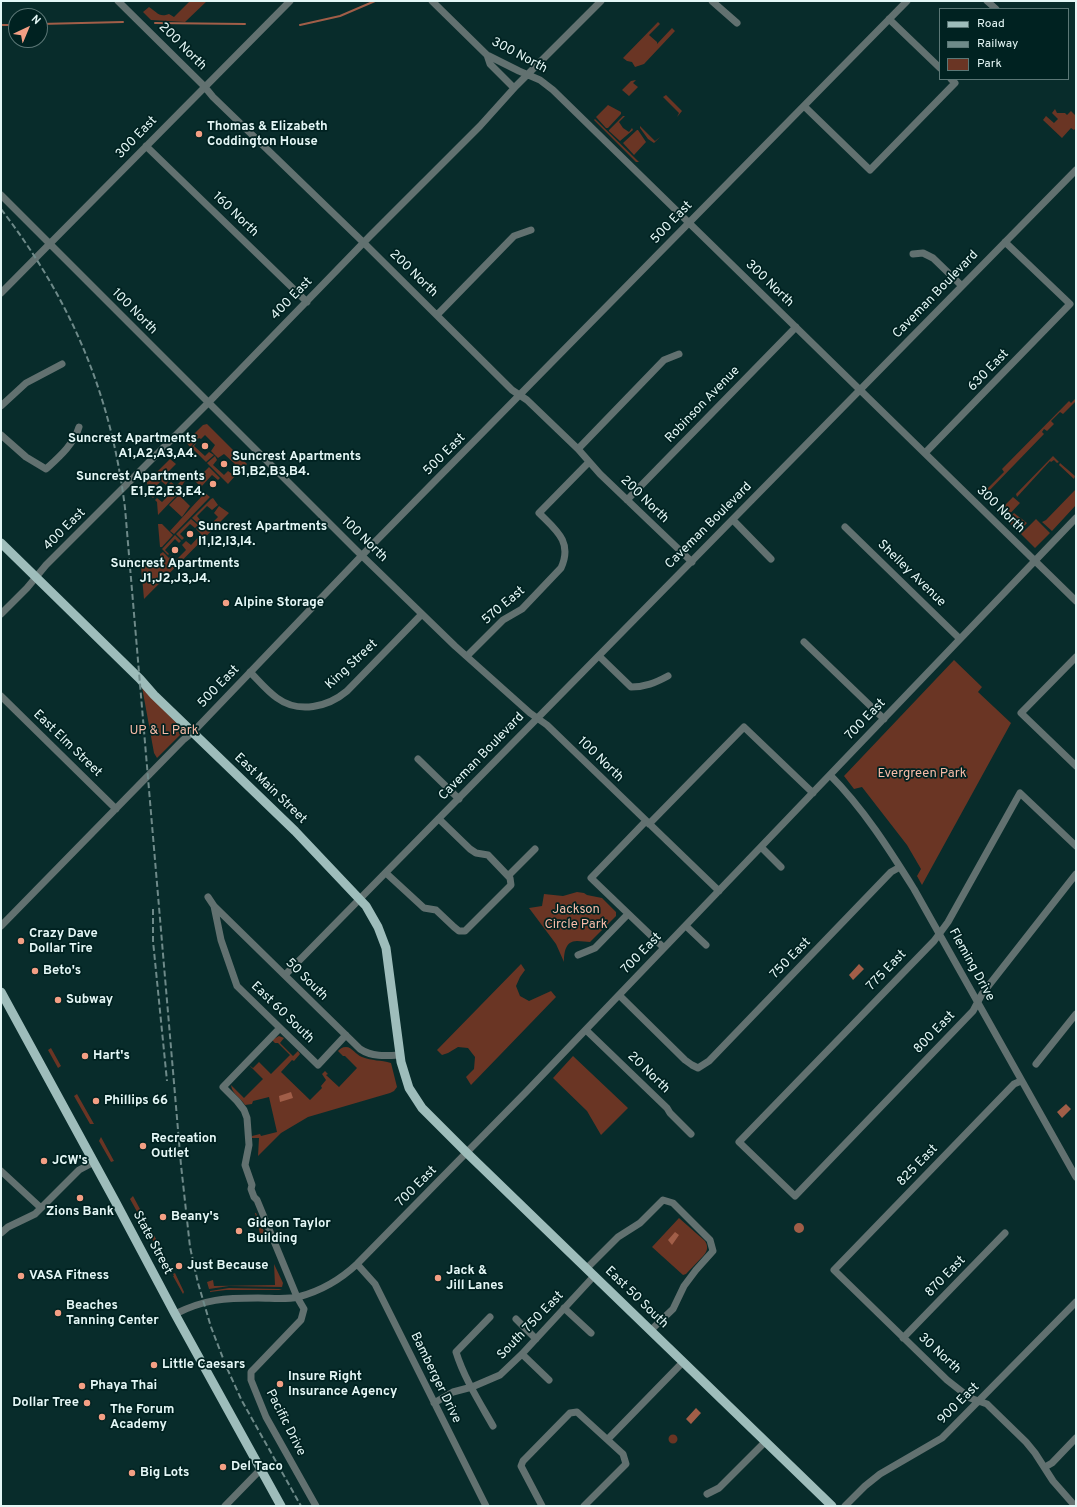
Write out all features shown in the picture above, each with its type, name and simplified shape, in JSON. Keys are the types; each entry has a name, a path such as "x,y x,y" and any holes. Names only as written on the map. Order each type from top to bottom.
{"main road":[{"name":"East Main Street","path":"1,543 295,831 366,906 378,927 386,948 402,1069 409,1088 422,1108"},
{"name":"State Street","path":"1,992 175,1314 281,1506"},
{"name":"East 50 South","path":"422,1108 832,1506"}],"street":[{"name":"200 North","path":"118,1 204,86 213,97 364,243 513,391 527,400 692,562"},
{"name":"300 East","path":"1,293 204,86 290,1"},
{"name":"300 North","path":"432,1 487,55 540,80 553,90 1076,601"},
{"name":"400 East","path":"1,614 46,565 208,403 480,126 514,88 601,1"},
{"path":"712,1 737,23"},
{"name":"500 East","path":"1,926 183,740 193,732 363,555 907,1"},
{"path":"987,1 995,8"},
{"path":"889,19 939,67"},
{"path":"487,55 490,64 514,88"},
{"path":"804,106 870,170 953,81"},
{"name":"160 North","path":"146,146 306,302"},
{"name":"Caveman Boulevard","path":"285,975 1076,170"},
{"name":"100 North","path":"1,195 208,403 422,614 467,656 537,718 547,725 719,891"},
{"path":"437,315 514,236 531,230"},
{"name":"630 East","path":"925,453 1070,304 1005,242"},
{"path":"913,254 923,253 933,258 962,286"},
{"name":"Robinson Avenue","path":"628,500 796,327"},
{"path":"578,449 664,360 679,354"},
{"path":"1,406 26,382 62,364"},
{"path":"1,435 26,457 46,469 71,444 77,436 79,427"},
{"name":"570 East","path":"467,656 503,620 522,609 556,574 564,561 566,553 565,545 562,536 539,513 589,462"},
{"name":"700 East","path":"175,1314 203,1302 221,1298 297,1297 325,1287 338,1280 357,1264 586,1030 1076,518"},
{"path":"733,520 771,559"},
{"name":"Shelley Avenue","path":"845,527 960,639"},
{"name":"King Street","path":"250,672 277,698 286,703 304,707 327,703 347,691 422,614"},
{"path":"804,642 884,719"},
{"path":"599,656 631,687 643,687 654,684 668,676"},
{"path":"1076,657 1021,713 1076,766"},
{"name":"East Elm Street","path":"1,696 116,809"},
{"path":"664,948 591,878 744,726 813,793"},
{"path":"418,759 459,799"},
{"name":"Fleming Drive","path":"830,775 870,823 900,867 1076,1177"},
{"name":"775 East","path":"795,1196 739,1142 934,941 948,922 1020,793 1076,846"},
{"path":"386,873 424,908 436,910 459,931 465,931 511,885 509,877 488,855 476,853 470,849 439,819"},
{"path":"761,847 781,867"},
{"path":"509,877 535,849"},
{"name":"750 East","path":"619,995 686,1060 698,1068 704,1065 714,1055 891,872 900,867"},
{"name":"800 East","path":"795,1196 973,1011 982,994 1076,874"},
{"name":"50 South","path":"208,897 214,906 346,1035 367,1053 379,1056 400,1055"},
{"name":"East 60 South","path":"214,906 221,940 238,986 280,1028 318,1065 346,1035"},
{"path":"578,956 595,948 628,914"},
{"path":"686,926 706,945"},
{"path":"1036,1064 1076,1014"},
{"name":"Pacific Drive","path":"280,1028 223,1087 244,1110 249,1145 245,1165 252,1184 251,1189 254,1197 258,1200 297,1297 304,1309 301,1320 251,1372 251,1380 266,1417 316,1506"},
{"name":"20 North","path":"586,1030 667,1108 691,1134"},
{"name":"825 East","path":"834,1270 1014,1084 1021,1081"},
{"path":"1,1233 8,1227 35,1214 79,1170 94,1162"},
{"path":"1,1171 41,1208"},
{"path":"587,1268 618,1237 640,1223 663,1200 673,1204 710,1240 713,1251 684,1286 673,1308 651,1330"},
{"name":"870 East","path":"903,1338 1005,1233"},
{"name":"Bamberger Drive","path":"357,1264 375,1284 486,1506"},
{"name":"30 North","path":"834,1270 947,1380 970,1398 988,1404 1035,1453 1060,1490 1074,1506"},
{"name":"South 750 East","path":"434,1403 453,1392 472,1387 500,1375 522,1354 594,1276"},
{"name":"900 East","path":"845,1506 865,1486 880,1474 942,1438 1076,1302"},
{"path":"564,1308 591,1333"},
{"path":"490,1317 456,1352 472,1387 493,1426"},
{"path":"516,1319 536,1339"},
{"path":"522,1354 549,1380"},
{"path":"608,1439 683,1362"},
{"path":"542,1506 521,1466 522,1463 570,1413 577,1412 623,1454 626,1464 584,1506"},
{"path":"1044,1467 1052,1463 1076,1438"},
{"path":"707,1494 719,1488 765,1442"},
{"path":"224,1506 261,1469"}],"green space":[{"path":"190,1 207,1 185,22 151,20 143,12 149,7 160,15 169,14 174,17"},
{"path":"658,22 660,24 649,35 657,42 657,44 672,28 675,31 644,64 635,67 632,62 623,58"},
{"path":"636,80 633,83 638,87 629,96 622,90 631,81"},
{"path":"666,95 682,111 677,117 679,113 663,97"},
{"path":"608,105 621,112 621,114 608,128 606,128 596,117"},
{"path":"1055,109 1057,113 1065,113 1067,115 1071,111 1076,116 1076,128 1074,130 1071,128 1062,138 1043,120 1046,116 1054,123 1058,119 1052,113"},
{"path":"623,116 625,116 619,122 623,128 629,132 632,128 633,130 620,141 609,130"},
{"path":"595,119 639,162 636,162 594,120"},
{"path":"640,126 655,141 660,137 654,143 648,139"},
{"path":"637,130 646,142 634,155 623,143"},
{"path":"1076,398 1076,401 1063,414 1060,412 1051,421 1054,424 1047,431 1044,429 1042,432 1044,434 986,494 986,500 981,495 1004,472 1002,469 1069,401 1071,403"},
{"path":"207,424 247,464 236,475 231,468 235,464 224,454 218,458 211,451 215,445 205,435 201,439 199,438 190,447 186,442 203,425"},
{"path":"198,441 194,446 205,456 209,452 214,455 206,462 191,447"},
{"path":"215,456 217,460 213,465 224,475 228,471 235,476 228,484 207,463"},
{"path":"1053,456 1059,462 1057,463 1054,460 1051,462 1050,461 1017,497 1016,494"},
{"path":"170,459 176,464 164,476 169,480 166,485 161,481 151,492 155,496 153,498 149,494 148,495 147,482"},
{"path":"1060,463 1075,476 1074,479 1059,465"},
{"path":"209,467 220,478 218,480 212,475 201,487 195,481"},
{"path":"187,475 188,476 178,492 169,484 171,482 176,486"},
{"path":"169,486 178,494 158,515 157,502 155,500 157,498 162,502 172,492 168,487"},
{"path":"1076,489 1076,505 1052,531 1042,522 1046,520"},
{"path":"205,493 210,497 174,534 170,531 192,507"},
{"path":"179,495 190,506 182,517 169,505"},
{"path":"1013,497 1020,503 1005,519 998,512"},
{"path":"213,498 218,505 212,510 207,506 197,516 201,521 199,524 192,518"},
{"path":"219,506 229,513 144,599 141,566 161,564 160,554 163,552 169,558 171,556 176,560 186,550 182,545 186,541 191,545 201,534 196,529 203,523 208,527 218,517 214,513"},
{"path":"1014,513 1027,523 1019,532 1007,521"},
{"path":"191,519 198,525 195,528 190,524 180,534 184,538 182,540 176,534"},
{"path":"1036,519 1050,533 1035,548 1021,534"},
{"path":"158,524 162,524 173,535 162,547 160,547"},
{"path":"175,535 181,541 179,543 175,539 165,550 169,554 168,555 162,549"},
{"name":"Evergreen Park","path":"954,660 982,687 978,692 1011,723 922,885 917,876 921,869 907,845 862,787 854,789 844,776"},
{"name":"UP & L Park","path":"142,687 184,731 157,758 154,753"},
{"name":"Jackson Circle Park","path":"577,892 602,898 616,912 616,916 590,942 577,941 570,943 565,951 564,962 556,944 529,908 542,906 544,894 563,896"},
{"path":"521,964 525,970 516,986 520,996 529,1001 551,991 556,997 471,1085 466,1077 474,1069 475,1057 468,1048 458,1047 442,1055 437,1050"},
{"path":"279,1036 284,1038 280,1043 293,1056 298,1051 300,1054 281,1072 310,1100 322,1088 321,1086 326,1080 322,1074 325,1071 328,1074 326,1075 339,1087 357,1068 338,1051 345,1047 350,1048 360,1056 391,1063 397,1087 390,1093 308,1117 281,1133 258,1156 259,1138 252,1138 252,1136 260,1134 261,1136 277,1132 269,1097 253,1101 252,1104 245,1105 233,1091 231,1085 244,1098 263,1079 249,1065 253,1068 259,1062 271,1074 290,1055 278,1043 275,1043 272,1040"},
{"path":"51,1048 61,1066 58,1068 48,1050"},
{"path":"573,1056 628,1108 601,1135 587,1111 553,1078"},
{"path":"77,1094 94,1124 90,1124 74,1096"},
{"path":"101,1137 114,1161 111,1162 99,1141"},
{"path":"133,1196 163,1252 160,1253 130,1199"},
{"path":"256,1213 268,1241 262,1242"},
{"path":"679,1218 705,1241 707,1246 707,1250 704,1255 686,1274 683,1275 652,1247"},
{"path":"274,1264 283,1283 282,1287 229,1286 209,1289 207,1282 213,1280 214,1286 275,1285"},
{"path":"175,1273 184,1292 183,1294 173,1276"},
{"path":"229,1288 282,1290 226,1290 210,1292"},
{"path":"673,1434 678,1439 673,1444 668,1439"}],"shaded area":[{"path":"859,964 864,969 853,980 849,975"},
{"path":"291,1092 293,1098 280,1102 279,1096"},
{"path":"1066,1104 1071,1109 1062,1118 1057,1112"},
{"path":"799,1223 804,1228 799,1233 794,1228"},
{"path":"675,1232 679,1235 672,1245 668,1240"},
{"path":"696,1408 701,1413 691,1424 686,1419"}],"waterway":[{"path":"300,25 340,16 375,1"},
{"path":"48,24 123,22"},
{"path":"155,23 245,24"},
{"path":"1,25 8,25"}],"railway":[{"path":"1,209 26,243 48,278 67,314 84,350 98,387 110,426 119,466 125,508 181,1165 190,1247 198,1283 211,1327 226,1366 242,1401 301,1506"},
{"path":"153,909 153,941 167,1081"}],"place":[{"name":"Thomas & Elizabeth Coddington House","path":"199,134"},
{"name":"Suncrest Apartments A1,A2,A3,A4.","path":"205,446"},
{"name":"Suncrest Apartments B1,B2,B3,B4.","path":"224,464"},
{"name":"Suncrest Apartments E1,E2,E3,E4.","path":"213,484"},
{"name":"Suncrest Apartments I1,I2,I3,I4.","path":"190,534"},
{"name":"Suncrest Apartments J1,J2,J3,J4.","path":"175,550"},
{"name":"Alpine Storage","path":"226,603"},
{"name":"Crazy Dave Dollar Tire","path":"21,941"},
{"name":"Beto's","path":"35,971"},
{"name":"Subway","path":"58,1000"},
{"name":"Hart's","path":"85,1056"},
{"name":"Phillips 66","path":"96,1101"},
{"name":"Recreation Outlet","path":"143,1146"},
{"name":"JCW's","path":"44,1161"},
{"name":"Zions Bank","path":"80,1198"},
{"name":"Beany's","path":"163,1217"},
{"name":"Gideon Taylor Building","path":"239,1231"},
{"name":"Just Because","path":"179,1266"},
{"name":"VASA Fitness","path":"21,1276"},
{"name":"Jack & Jill Lanes","path":"438,1278"},
{"name":"Beaches Tanning Center","path":"58,1313"},
{"name":"Little Caesars","path":"154,1365"},
{"name":"Insure Right Insurance Agency","path":"280,1384"},
{"name":"Phaya Thai","path":"82,1386"},
{"name":"Dollar Tree","path":"87,1403"},
{"name":"The Forum Academy","path":"102,1417"},
{"name":"Del Taco","path":"223,1467"},
{"name":"Big Lots","path":"132,1473"}]}
